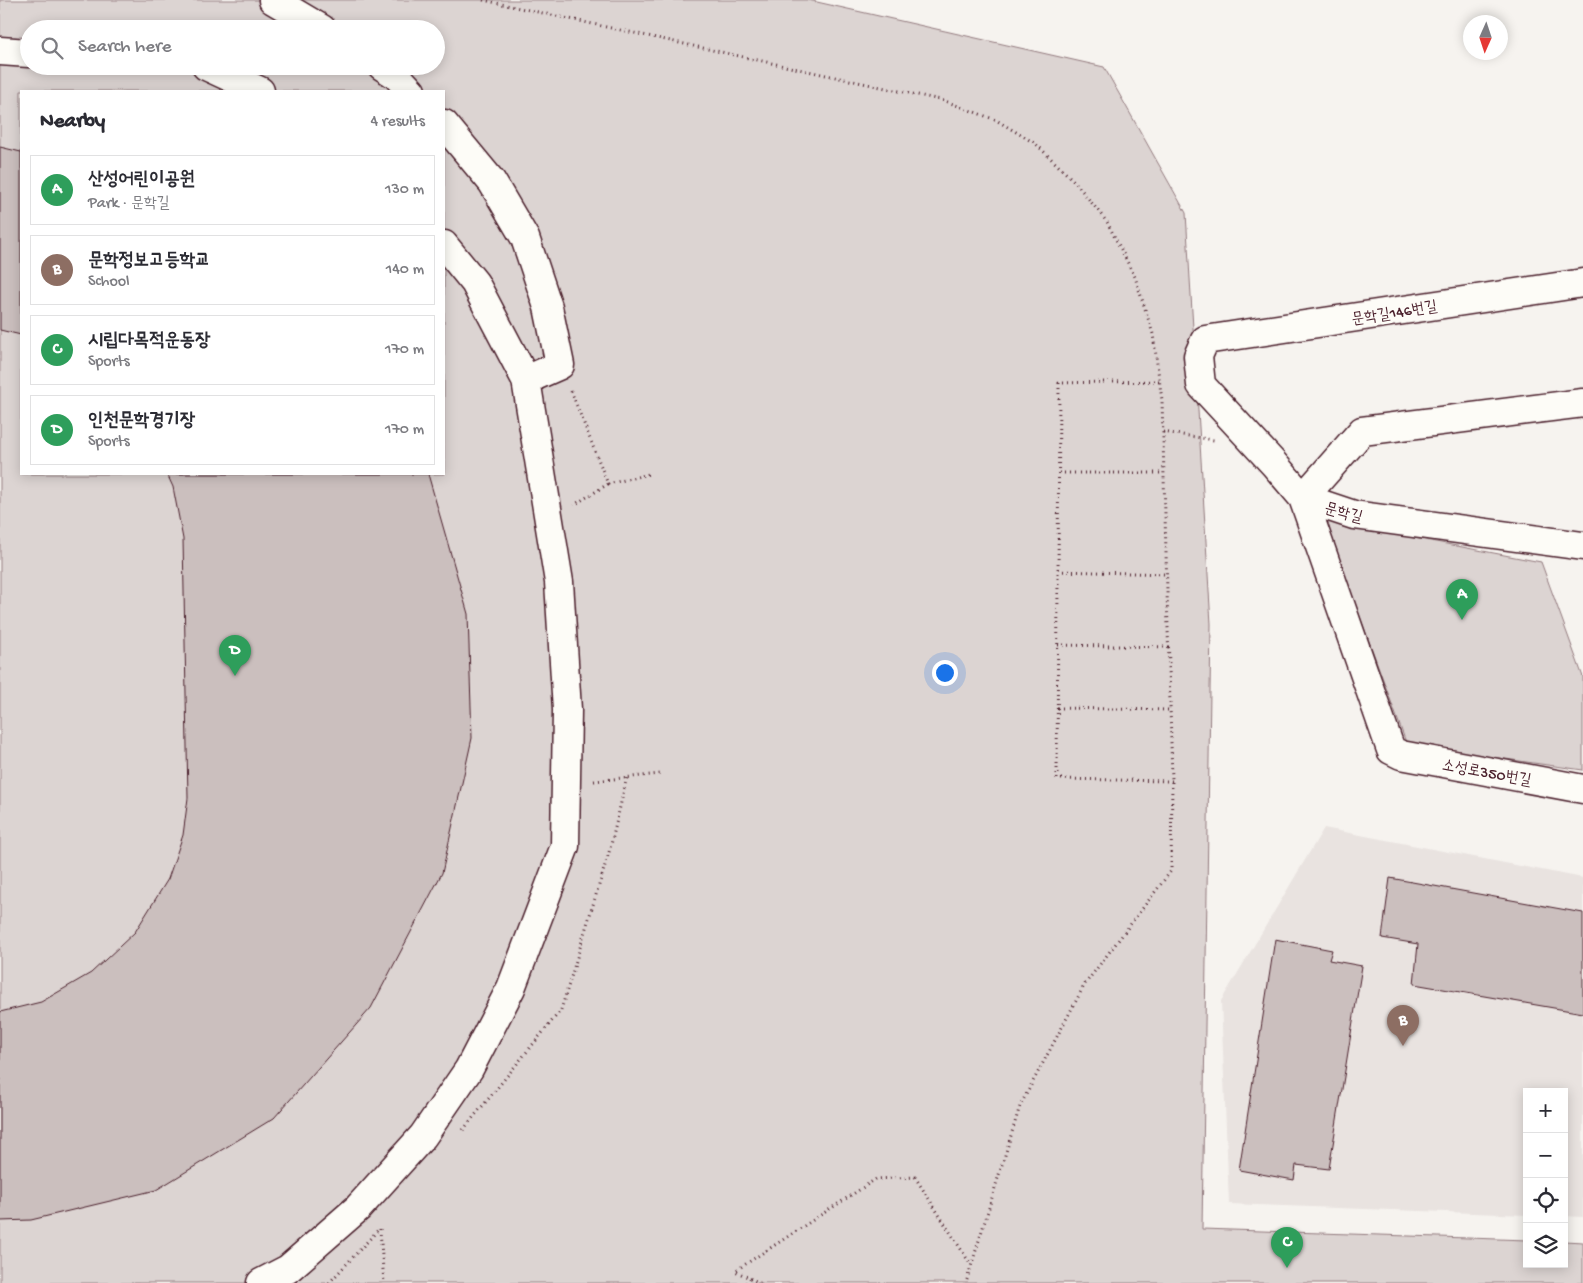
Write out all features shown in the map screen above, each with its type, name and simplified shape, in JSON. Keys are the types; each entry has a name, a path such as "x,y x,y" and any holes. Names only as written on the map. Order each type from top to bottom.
{"street":[{"path":"273,0 307,20"},
{"path":"0,51 20,52"},
{"path":"225,75 258,90"},
{"path":"396,75 410,90"},
{"path":"445,125 492,182 524,238 548,307 560,365 526,380"},
{"path":"261,1283 288,1269 358,1208 423,1136 469,1069 512,988 565,846 567,710 559,582 526,380 475,283 445,246"},
{"name":"문학길146번길","path":"1205,340 1583,283"},
{"name":"문학길","path":"1205,340 1198,356 1200,385 1274,464 1302,498 1354,516 1583,546"},
{"path":"1302,498 1362,431 1583,403"},
{"name":"소성로350번길","path":"1302,498 1391,750 1401,756 1583,789"}],"path":[{"path":"483,0 945,101 996,120 1036,144 1075,182 1107,222 1135,277 1153,334 1162,400 1172,781 1171,870 1085,984 1020,1106 966,1283"},
{"path":"1159,381 1060,383 1057,779 1172,781"},
{"path":"1059,473 1164,473"},
{"path":"608,484 649,474"},
{"path":"1058,571 1167,574"},
{"path":"1058,645 1169,647"},
{"path":"1057,708 1170,710"},
{"path":"760,1283 735,1271 876,1179 915,1177 972,1265"},
{"path":"380,1228 384,1283"},
{"path":"746,1283 750,1278"}],"shaded area":[{"path":"0,0 808,0 1104,67 1186,213 1211,624 1202,1229 1523,1240 1523,1268 1568,1268 1568,1241 1583,1242 1583,1283 0,1283"},
{"path":"1325,521 1541,562 1583,677 1583,770 1407,745"},
{"path":"1324,828 1583,878 1583,1217 1568,1216 1568,1088 1523,1088 1523,1215 1229,1204 1221,1001"}],"building":[{"path":"0,147 20,152 20,335 0,330"},
{"path":"167,475 428,475 468,614 472,738 442,873 371,1008 274,1118 156,1190 31,1220 0,1221 0,1012 41,1002 91,973 135,932 168,879 183,835 188,798 183,539 173,487"},
{"path":"1390,878 1583,913 1583,1013 1414,984 1418,944 1382,938"},
{"path":"1275,939 1332,950 1329,960 1362,966 1329,1169 1296,1165 1294,1180 1239,1170"}],"place":[{"name":"산성어린이공원","path":"1462,620"},
{"name":"인천문학경기장","path":"235,676"},
{"name":"문학정보고등학교","path":"1403,1046"},
{"name":"시립다목적운동장","path":"1287,1268"}]}
